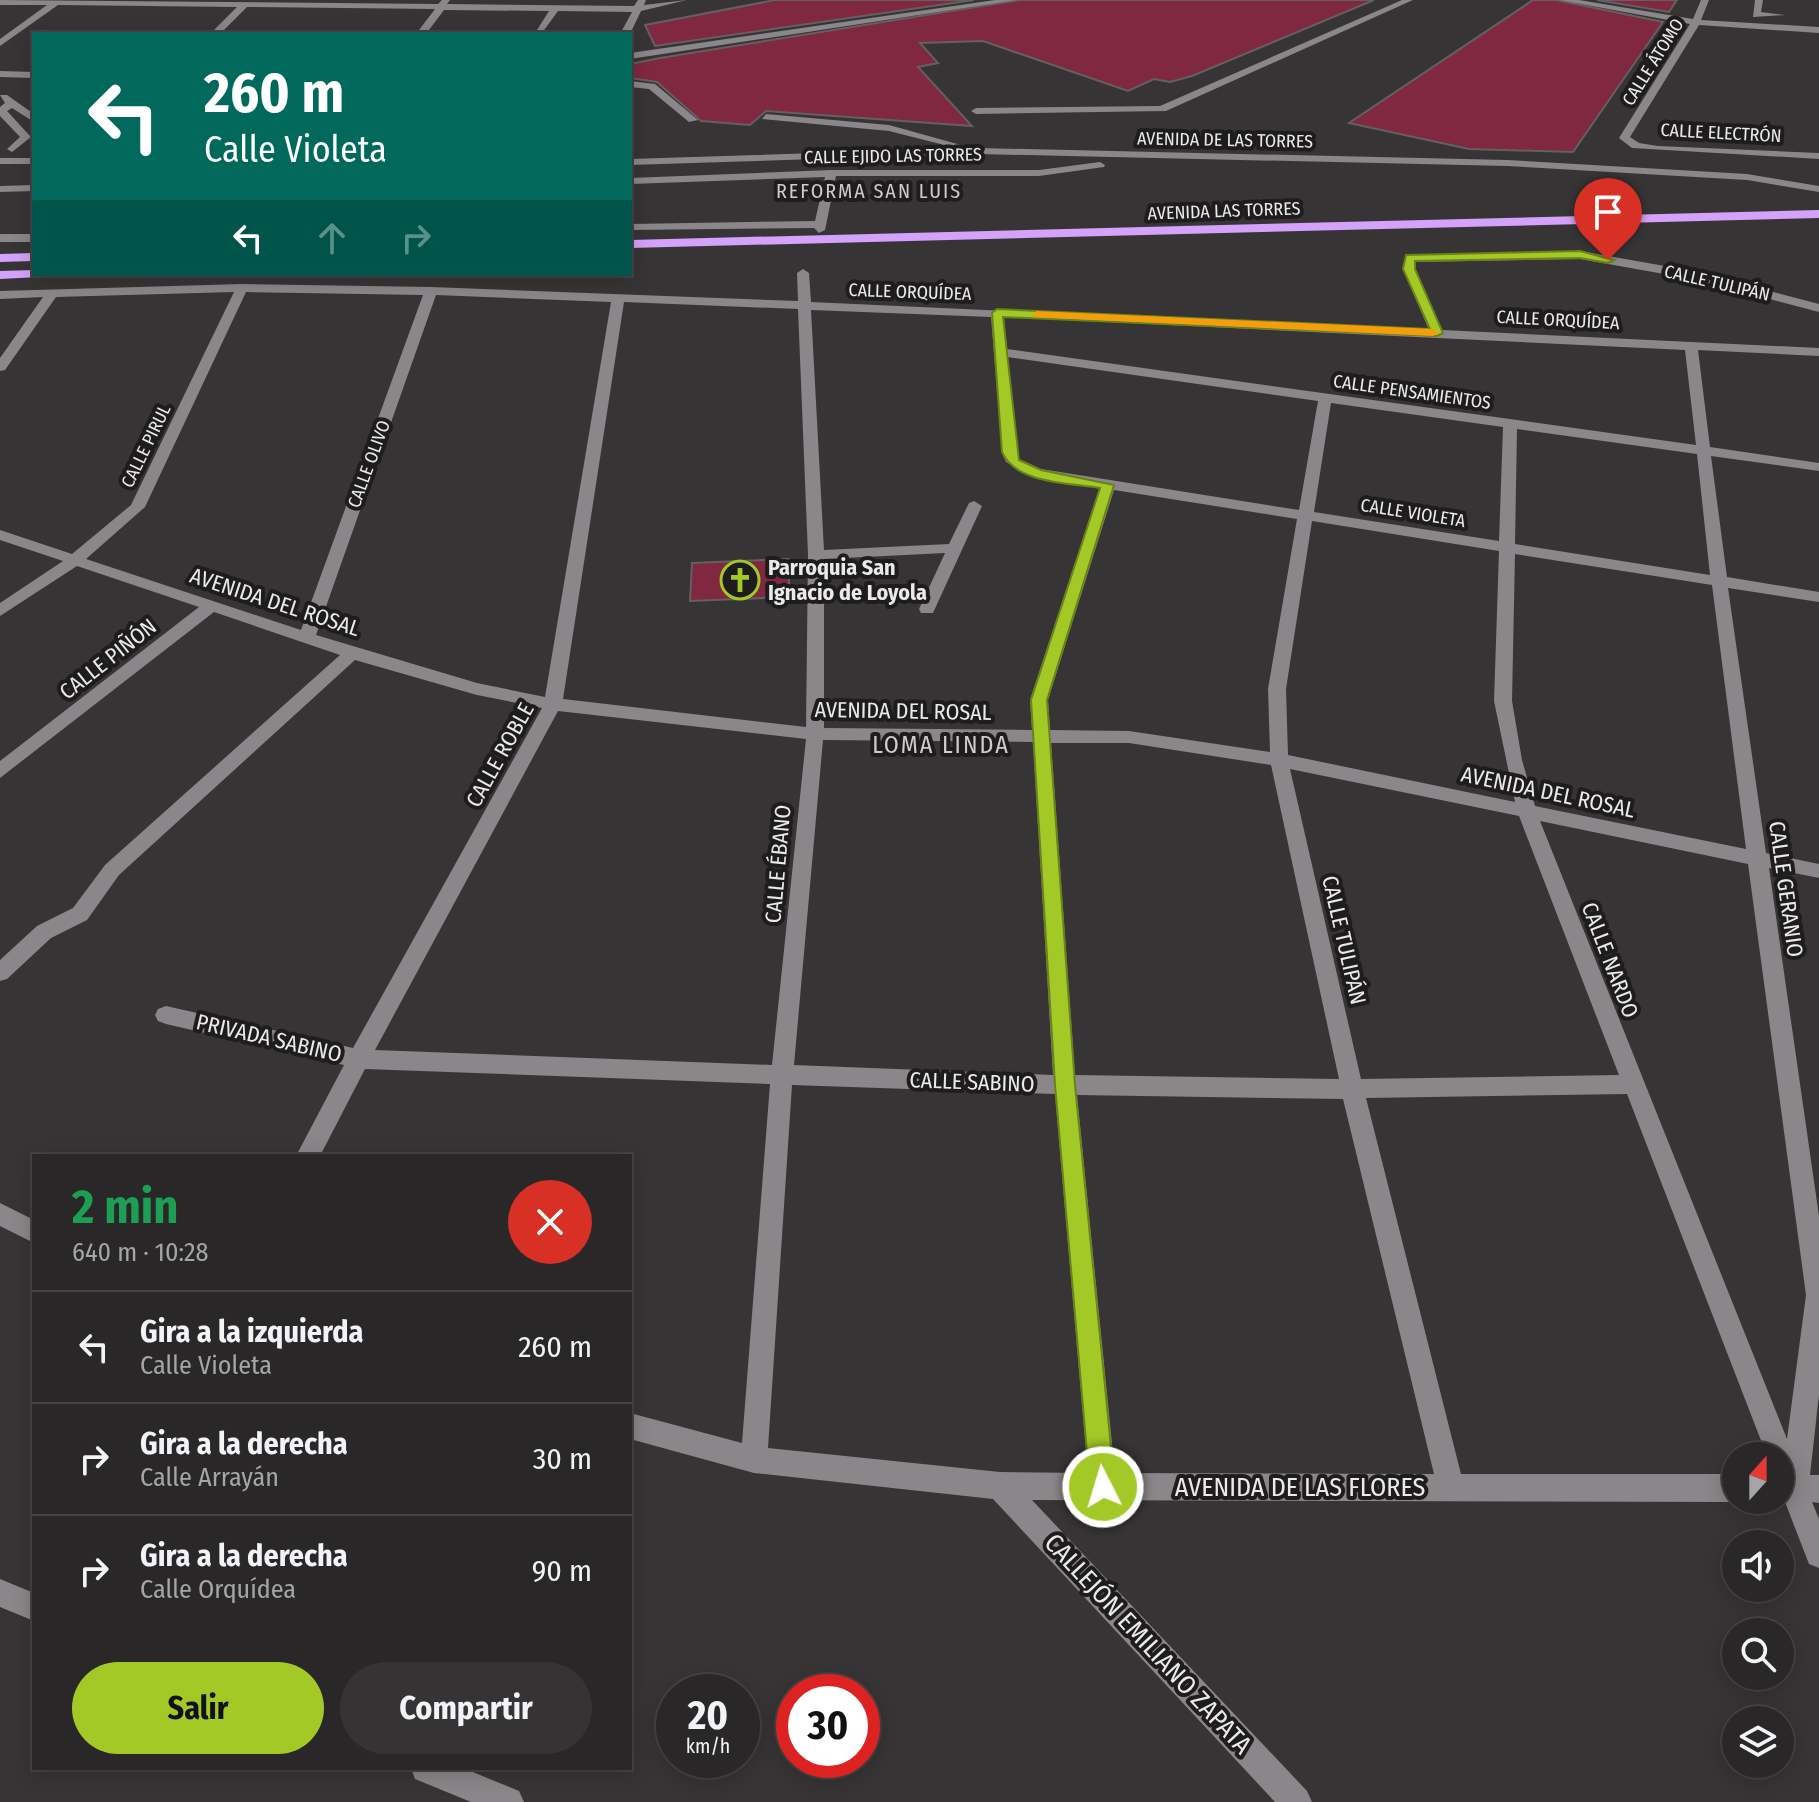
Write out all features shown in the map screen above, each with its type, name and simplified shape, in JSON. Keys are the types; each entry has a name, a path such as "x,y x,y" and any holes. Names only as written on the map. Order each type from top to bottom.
{"highway":[{"path":"1576,220 1615,209 1819,204"},
{"name":"AVENIDA LAS TORRES","path":"632,244 1819,214"},
{"name":"AVENIDA LAS TORRES","path":"632,256 1803,231"},
{"path":"0,248 32,247"},
{"path":"0,258 32,257"},
{"path":"0,272 32,271"}],"street":[{"path":"0,2 444,3 555,8 683,0"},
{"path":"632,56 1013,0"},
{"path":"976,111 1162,109 1409,0"},
{"path":"1563,0 1696,22 1819,30"},
{"name":"CALLE ÁTOMO","path":"1624,138 1696,22 1705,0"},
{"path":"1759,0 1756,15 1796,15"},
{"path":"0,43 59,1"},
{"path":"217,32 246,3"},
{"path":"422,32 444,3"},
{"path":"626,32 640,4"},
{"path":"542,30 555,8"},
{"path":"0,74 32,75"},
{"path":"632,84 652,86 693,120"},
{"path":"0,94 32,118"},
{"path":"12,103 1,111 26,137 12,149"},
{"path":"766,117 889,128 979,151"},
{"name":"CALLE ELECTRÓN","path":"1624,138 1636,146 1658,149 1819,156"},
{"path":"0,141 29,161"},
{"name":"AVENIDA DE LAS TORRES","path":"632,162 979,151 1507,163 1747,177 1819,189"},
{"name":"CALLE EJIDO LAS TORRES","path":"632,181 831,173 1039,173 1156,157"},
{"path":"0,161 29,161"},
{"path":"632,227 820,227 831,173"},
{"path":"0,189 32,188"},
{"path":"0,238 32,238"},
{"name":"CALLE TULIPÁN","path":"1437,333 1409,269 1410,258 1580,255 1693,275 1819,308"},
{"name":"CALLE ÉBANO","path":"754,1460 782,1075 815,734 816,555 802,307 803,273"},
{"name":"CALLE ORQUÍDEA","path":"0,295 242,288 431,291 997,313 1819,352"},
{"name":"CALLE PIRUL","path":"0,611 75,560 137,507 242,288"},
{"name":"CALLE OLIVO","path":"307,638 431,291"},
{"path":"0,367 51,295"},
{"name":"CALLE ROBLE","path":"359,1059 553,704 618,300"},
{"path":"997,313 1000,352"},
{"name":"CALLE GERANIO","path":"1691,344 1719,581 1818,1295 1798,1488"},
{"name":"CALLE PENSAMIENTOS","path":"1000,352 1819,467"},
{"name":"CALLE VIOLETA","path":"1000,352 1009,452 1013,462 1037,473 1819,597"},
{"name":"CALLE TULIPÁN","path":"1325,397 1303,516 1277,689 1279,760 1352,1089 1451,1486"},
{"name":"CALLE NARDO","path":"1510,424 1503,701 1513,760 1527,812 1633,1084 1798,1488 1819,1554"},
{"path":"1103,1487 1065,1085 1039,700 1108,485"},
{"path":"927,609 974,506"},
{"name":"AVENIDA DEL ROSAL","path":"0,535 352,653 477,689 553,704 815,734 1129,737 1279,760 1819,871"},
{"path":"816,555 954,548"},
{"name":"CALLE PIÑÓN","path":"0,771 210,607"},
{"path":"0,973 44,932 80,914 112,870 352,653"},
{"name":"PRIVADA SABINO","path":"166,1015 359,1059 309,1154"},
{"name":"CALLE SABINO","path":"359,1059 1065,1085 1352,1089 1633,1084"},
{"path":"0,1214 32,1231"},
{"name":"AVENIDA DE LAS FLORES","path":"632,1427 754,1460 1000,1486 1722,1488"},
{"name":"CALLEJÓN EMILIANO ZAPATA","path":"1000,1486 1296,1802"},
{"path":"0,1593 32,1606"},
{"path":"431,1770 508,1802"}],"building":[{"path":"775,0 974,0 655,46 645,25"},
{"path":"1020,0 1374,0 1192,76 1170,82 1154,79 1128,91 983,41 920,43 938,63 918,67 972,126 766,111 750,125 701,121 657,82 632,78 632,64"},
{"path":"1533,0 1556,0 1663,22 1573,152 1469,149 1349,123"},
{"path":"1597,0 1677,0 1669,12"},
{"name":"Parroquia San Ignacio de Loyola","path":"789,559 789,597 690,601 692,563"}],"slow traffic":[{"path":"1036,315 1433,333"}],"place":[{"name":"Parroquia San Ignacio de Loyola","path":"740,580"}],"district":[{"name":"REFORMA SAN LUIS","path":"869,191"},
{"name":"LOMA LINDA","path":"941,745"}],"route":[{"path":"1103,1487 1065,1085 1039,700 1108,485 1037,473 1013,462 1009,452 997,313 1437,333 1409,269 1410,258 1580,255 1608,260"}]}
